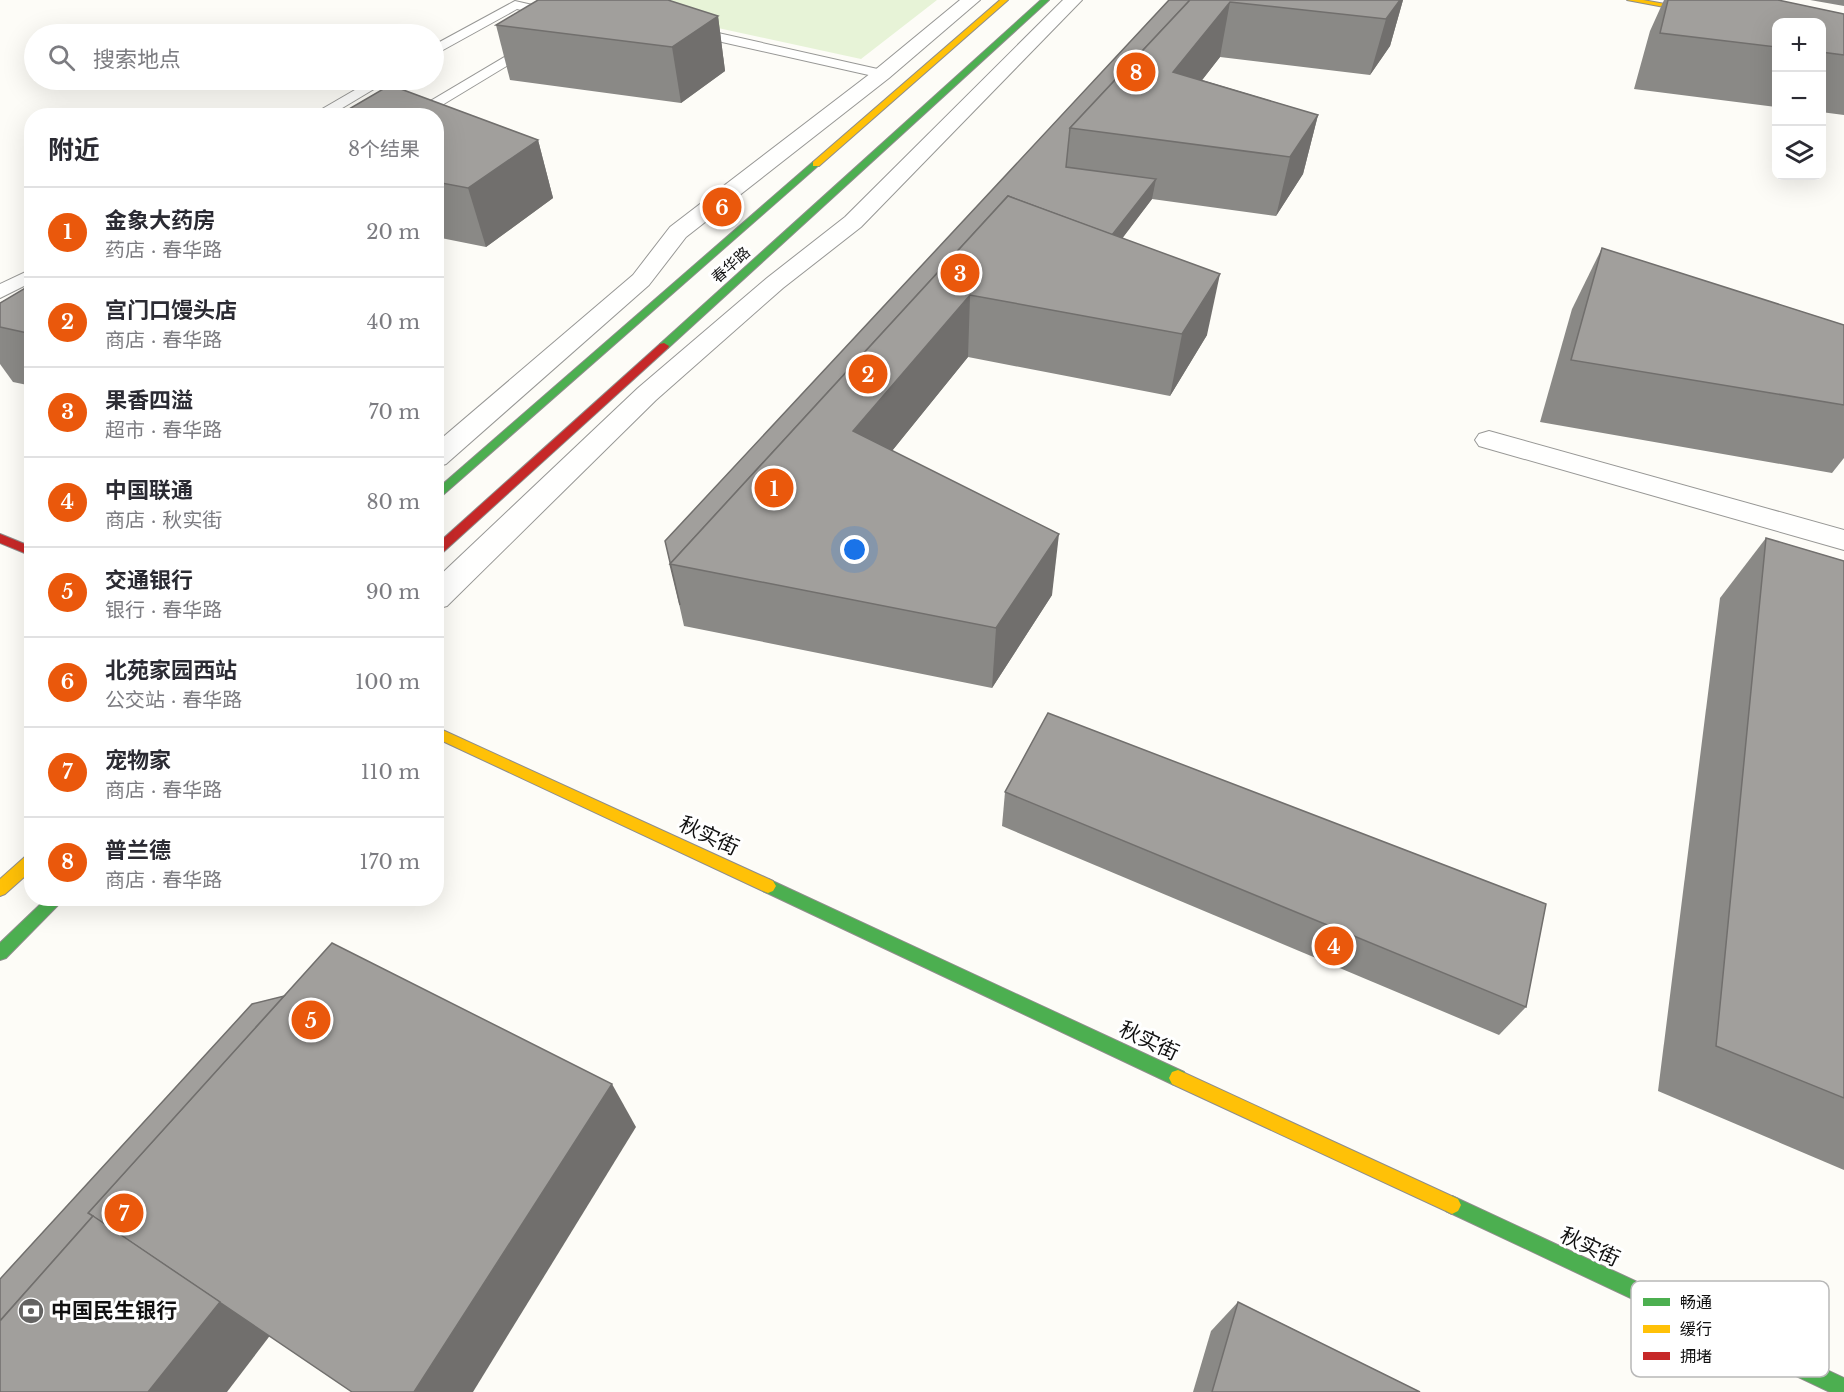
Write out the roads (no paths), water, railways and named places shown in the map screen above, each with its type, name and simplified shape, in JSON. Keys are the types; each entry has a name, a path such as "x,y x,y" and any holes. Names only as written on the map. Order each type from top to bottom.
{"street":[{"path":"444,451 641,280 678,232 882,74 971,0"},
{"name":"春华路","path":"444,490 1004,0"},
{"name":"春华路","path":"444,545 1045,0"},
{"path":"444,590 647,394 775,283 853,222 1073,0"},
{"path":"1631,0 1772,25"},
{"path":"1489,440 1844,540"},
{"path":"0,538 24,548"},
{"name":"秋实街","path":"444,736 1631,1289"},
{"path":"0,889 24,867"},
{"path":"0,953 50,906"},
{"name":"秋实街","path":"1820,1377 1844,1388"}],"lane":[{"path":"426,108 576,19 515,5 444,45"},
{"path":"675,27 882,74"},
{"path":"331,108 364,90"},
{"path":"0,292 24,278"}],"place":[{"name":"普兰德","path":"1136,72"},
{"name":"北苑家园西站","path":"722,207"},
{"name":"果香四溢","path":"960,273"},
{"name":"宫门口馒头店","path":"868,374"},
{"name":"金象大药房","path":"774,488"},
{"name":"中国联通","path":"1334,946"},
{"name":"交通银行","path":"311,1020"},
{"name":"宠物家","path":"124,1213"},
{"name":"中国民生银行","path":"31,1311"}]}
